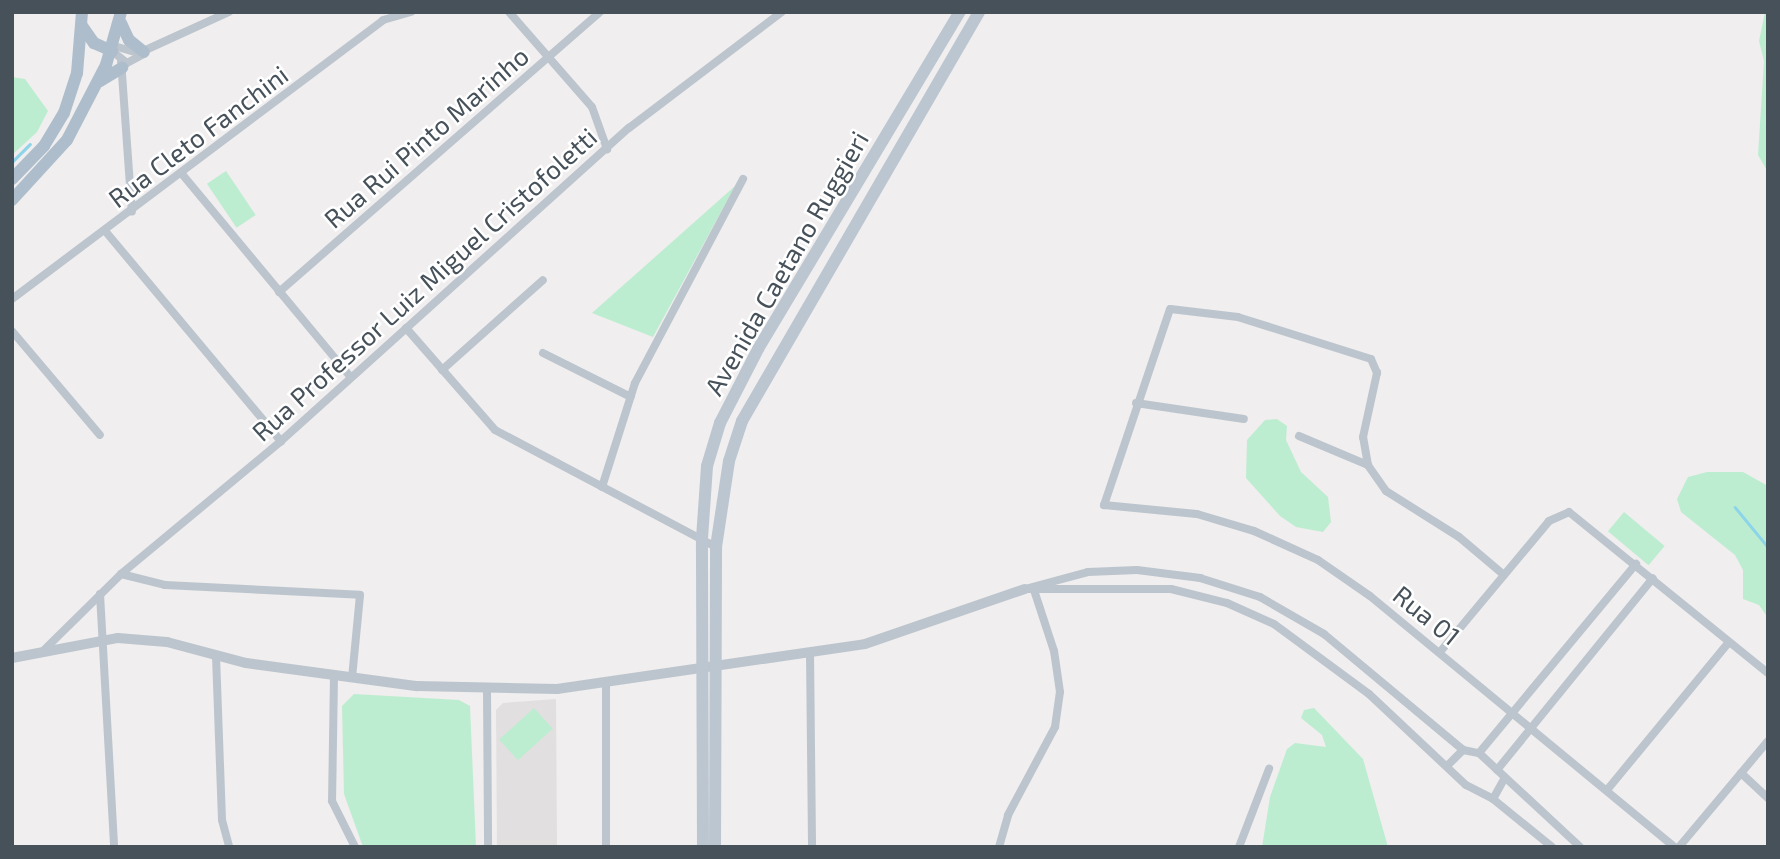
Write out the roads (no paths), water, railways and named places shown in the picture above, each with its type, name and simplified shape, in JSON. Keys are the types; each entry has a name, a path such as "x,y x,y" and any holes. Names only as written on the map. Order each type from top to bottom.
{"main road":[{"path":"12,179 44,146 64,113 77,74 82,12"},
{"name":"Avenida Caetano Ruggieri","path":"715,847 702,538 707,466 720,423 758,349 960,12"},
{"name":"Avenida Caetano Ruggieri","path":"703,847 707,667 716,547 729,461 742,421 979,12"},
{"path":"121,18 129,54"},
{"path":"121,18 129,54"},
{"path":"82,26 90,40 129,54"},
{"path":"12,200 58,154 97,84 129,54"},
{"path":"97,84 129,54"}],"street":[{"path":"132,212 126,83 129,54 229,12"},
{"name":"Rua Cleto Fanchini","path":"12,299 106,232 383,20 411,12"},
{"path":"509,12 592,107 607,149"},
{"name":"Rua Rui Pinto Marinho","path":"279,292 600,12"},
{"name":"Rua Professor Luiz Miguel Cristofoletti","path":"42,652 121,574 281,441 349,375 406,328 607,149 782,12"},
{"path":"181,174 349,375"},
{"path":"602,487 631,397 743,179"},
{"path":"106,232 281,441"},
{"path":"442,370 543,280"},
{"path":"1244,419 1136,403 1171,308 1294,331 1364,355 1375,367 1363,437 1368,465 1386,491 1459,537 1504,575"},
{"path":"406,328 495,430 716,547"},
{"path":"12,331 100,435"},
{"path":"543,353 631,397"},
{"name":"Rua 01","path":"1136,403 1103,503 1108,508 1197,514 1254,531 1318,560 1440,652 1677,847"},
{"path":"1299,436 1368,465"},
{"path":"1440,652 1504,575 1563,512 1577,515 1728,643 1768,673"},
{"path":"1479,753 1636,564"},
{"path":"12,658 102,639 167,642 216,656 334,676 486,691 606,684 882,639 1031,588 1088,572 1137,570 1200,578 1260,597 1324,634 1463,750 1479,753 1497,770 1503,781 1580,847"},
{"path":"121,574 165,585 360,595 352,678"},
{"path":"1497,770 1528,725 1653,578"},
{"path":"1031,588 1171,589 1227,603 1274,624 1321,655 1449,764 1465,785 1493,799 1552,847"},
{"path":"999,847 1008,816 1055,727 1060,692 1054,651 1031,588"},
{"path":"100,594 114,847"},
{"path":"1607,790 1728,643"},
{"path":"810,652 812,847"},
{"path":"216,656 222,820 229,847"},
{"path":"334,676 332,801 355,847"},
{"path":"606,684 606,847"},
{"path":"486,691 488,847"},
{"path":"1677,847 1768,741"},
{"path":"1449,764 1463,750"},
{"path":"1239,847 1269,769"},
{"path":"1741,773 1768,798"},
{"path":"1493,799 1503,781"}],"waterway":[{"path":"12,162 30,144"},
{"path":"1735,507 1768,547"}]}
